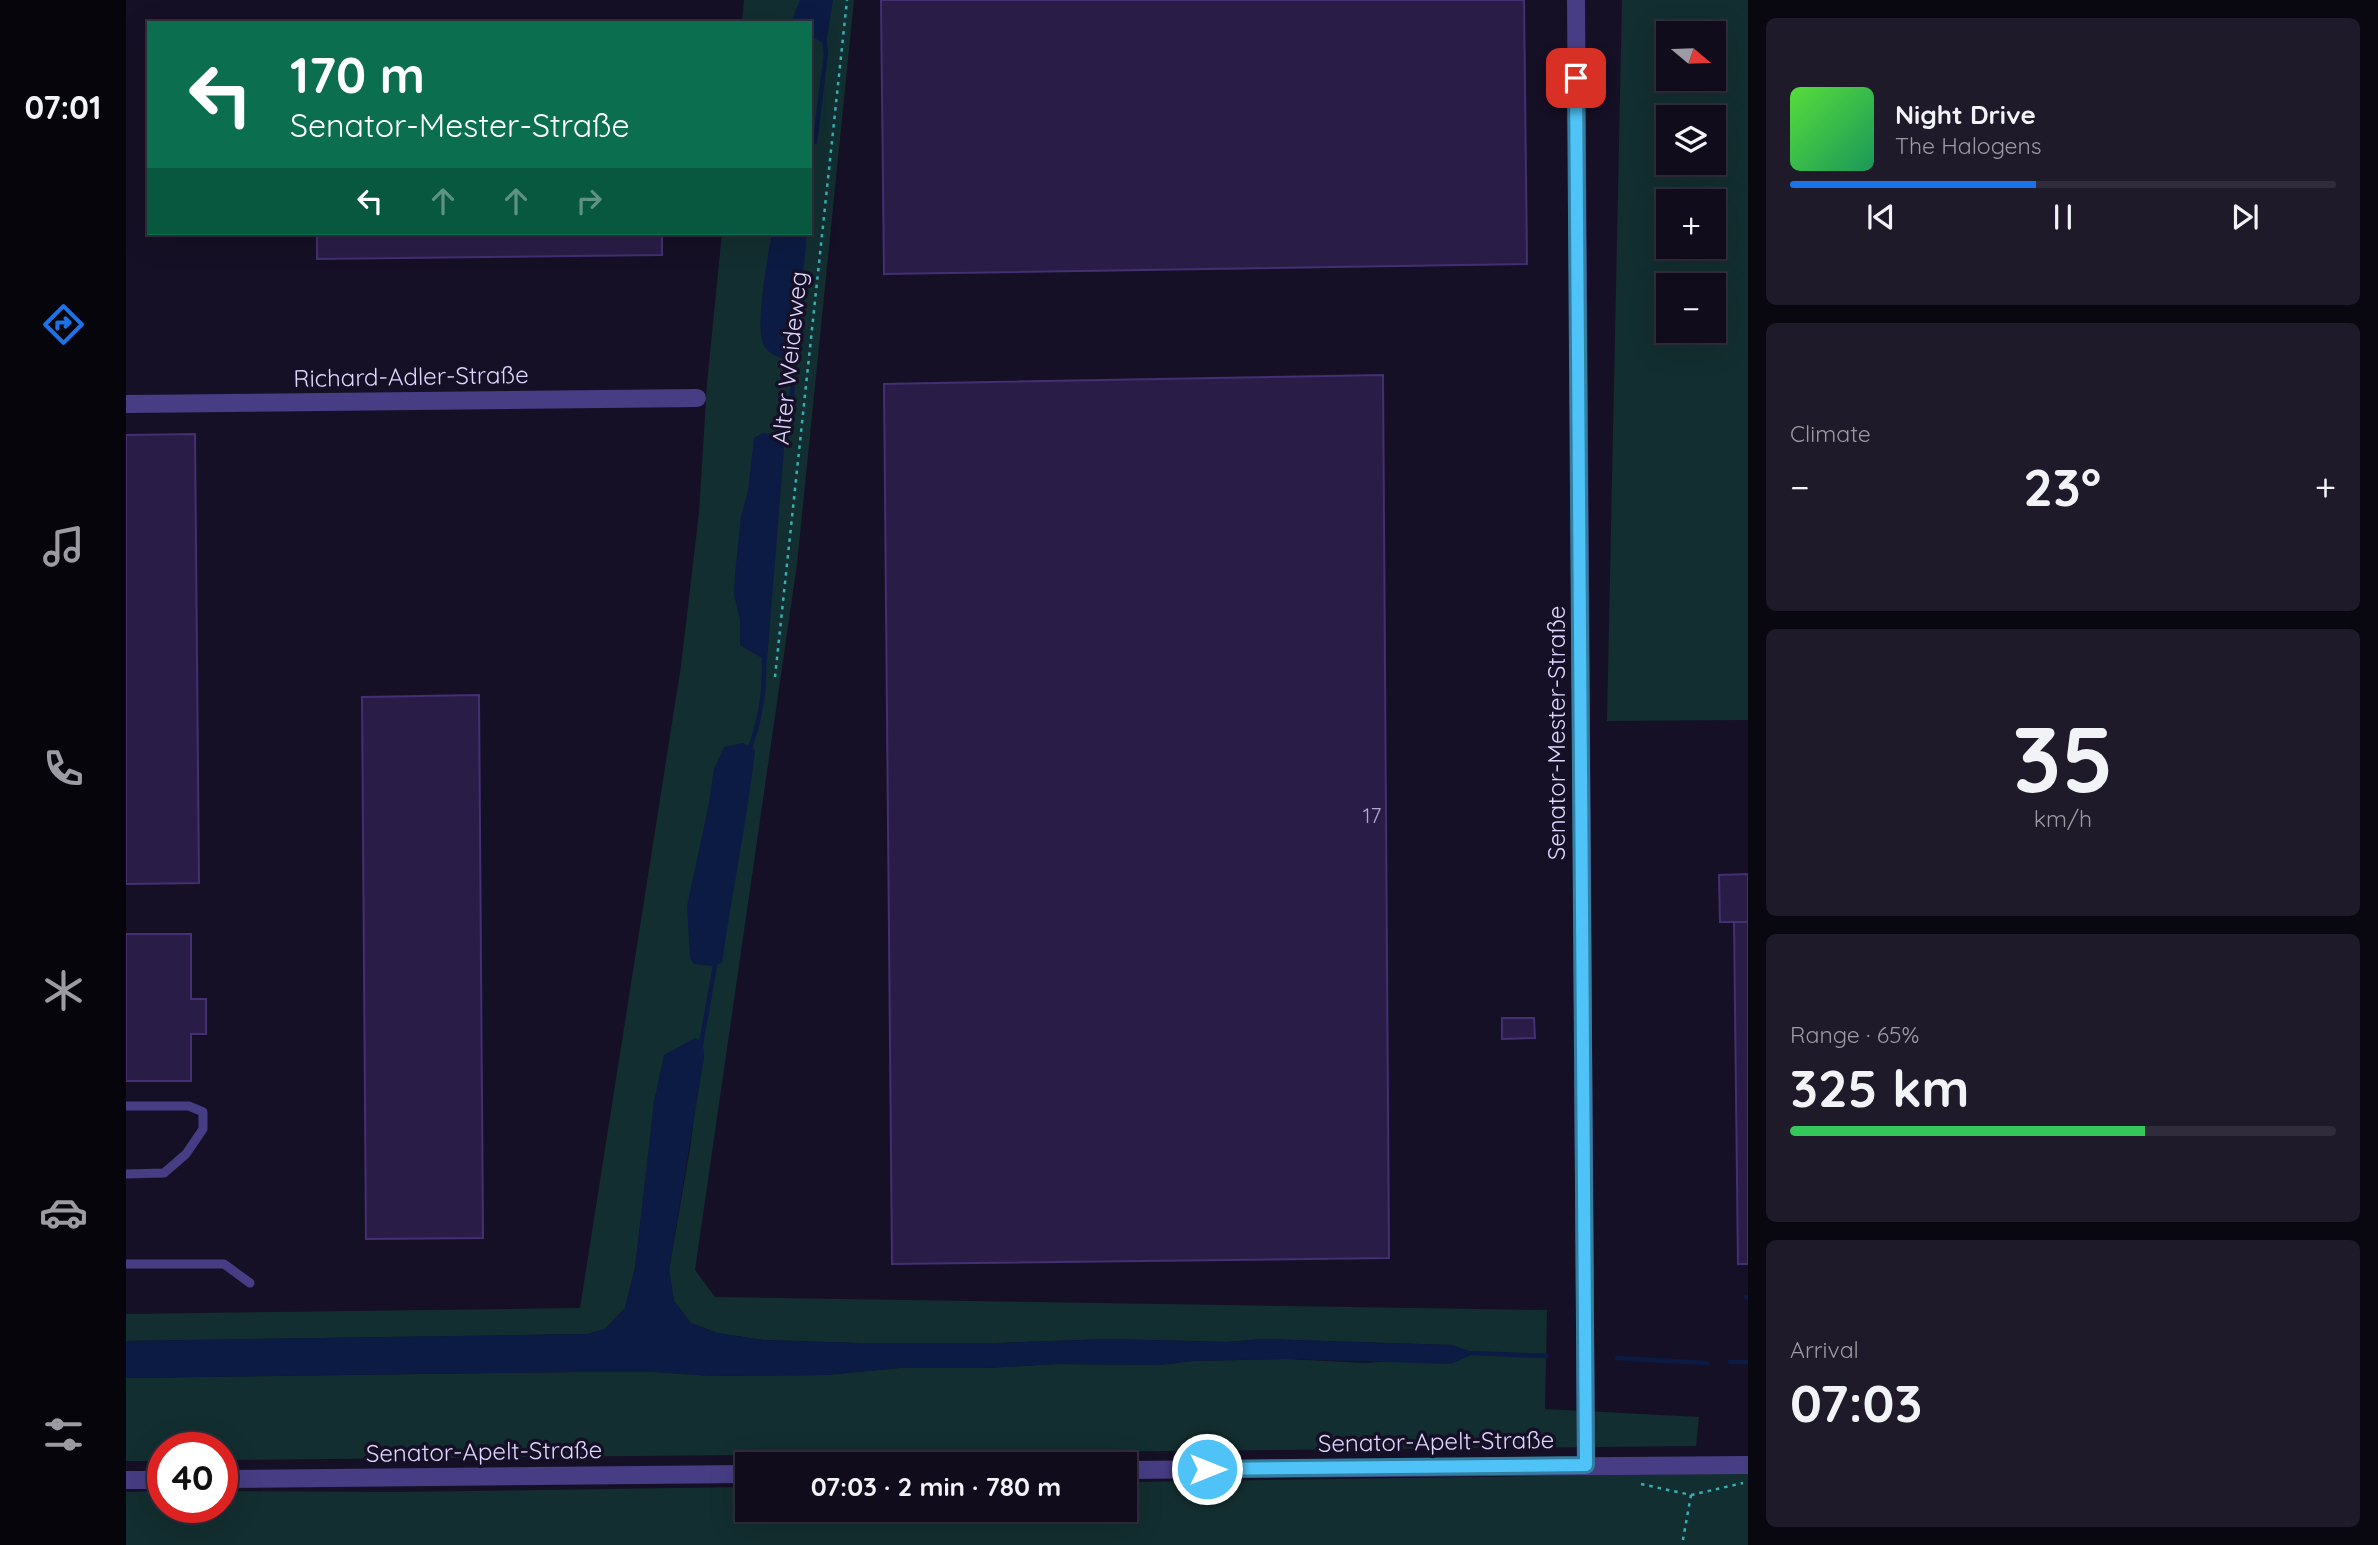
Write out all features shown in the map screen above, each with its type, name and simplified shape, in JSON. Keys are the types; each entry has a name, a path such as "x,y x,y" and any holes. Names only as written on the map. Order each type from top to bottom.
{"street":[{"name":"Senator-Mester-Straße","path":"1576,0 1586,1465"},
{"name":"Richard-Adler-Straße","path":"126,404 697,398"},
{"name":"Senator-Apelt-Straße","path":"1137,1463 1748,1465"},
{"name":"Senator-Apelt-Straße","path":"238,1479 735,1467"},
{"path":"126,1480 147,1480"}],"lane":[{"path":"126,1105 189,1106 203,1112 203,1129 186,1154 164,1173 126,1174"},
{"path":"126,1265 224,1264 250,1283"}],"path":[{"name":"Alter Weideweg","path":"775,677 847,0"},
{"path":"1642,1484 1691,1495 1748,1482"},
{"path":"1682,1545 1691,1495"}],"green space":[{"path":"744,0 854,0 797,564 695,1270 715,1297 1547,1310 1545,1409 1699,1417 1696,1446 735,1452 735,1455 238,1460 238,1432 147,1432 147,1461 126,1461 126,1378 575,1372 654,1372 714,1376 826,1375 899,1368 984,1368 1057,1364 1160,1365 1192,1361 1286,1359 1367,1363 1475,1354 1451,1345 1264,1339 1227,1342 1110,1339 996,1343 860,1343 763,1340 717,1333 691,1323 674,1301 669,1270 698,1087 646,1177 635,1268 625,1308 605,1329 588,1334 126,1341 126,1314 580,1308 681,666 699,513 707,384 722,235 812,235 812,21 742,21"},
{"path":"1622,0 1748,0 1748,720 1607,721"},
{"path":"1748,1473 1748,1545 126,1545 126,1492 147,1491 147,1523 238,1523 238,1491 396,1492 735,1487 735,1522 1137,1522 1137,1482"}],"water":[{"path":"800,0 833,0 826,45 815,38 812,39 812,21 792,21"},
{"path":"772,235 807,235 797,363 779,357 764,346 760,325"},
{"path":"762,433 778,435 784,443 767,661 740,645 740,620 734,595 741,516 748,491 754,438"},
{"path":"743,743 755,750 722,963 710,966 694,964 690,958 687,906 714,769 724,747"},
{"path":"695,1038 703,1042 704,1058 669,1270 674,1301 691,1323 717,1333 763,1340 996,1343 1110,1339 1227,1342 1264,1339 1451,1345 1476,1353 1451,1364 1286,1359 1192,1361 1160,1365 1057,1364 984,1368 899,1368 826,1375 714,1376 654,1372 575,1372 126,1378 126,1341 588,1334 605,1329 625,1308 635,1268 654,1101 664,1055"}],"building":[{"path":"881,0 1524,0 1527,264 884,274"},
{"path":"317,235 662,235 662,255 317,259"},
{"path":"1383,375 1389,1258 892,1264 884,384"},
{"path":"195,434 199,883 126,884 126,435"},
{"path":"479,695 483,1238 366,1239 362,697"},
{"path":"1748,874 1748,922 1720,922 1719,875"},
{"path":"1734,922 1748,922 1748,1264 1738,1264"},
{"path":"126,934 191,934 191,999 206,999 206,1034 191,1034 191,1081 126,1081"},
{"path":"1502,1018 1534,1018 1535,1038 1502,1039"}],"waterway":[{"path":"815,142 826,53 824,39"},
{"path":"779,444 790,413 792,357"},
{"path":"749,751 761,704 764,657"},
{"path":"701,1044 716,960"},
{"path":"1473,1353 1547,1356"},
{"path":"1617,1358 1707,1363"},
{"path":"1730,1362 1748,1362"}],"route":[{"path":"1207,1469 1586,1465 1576,78"}]}
